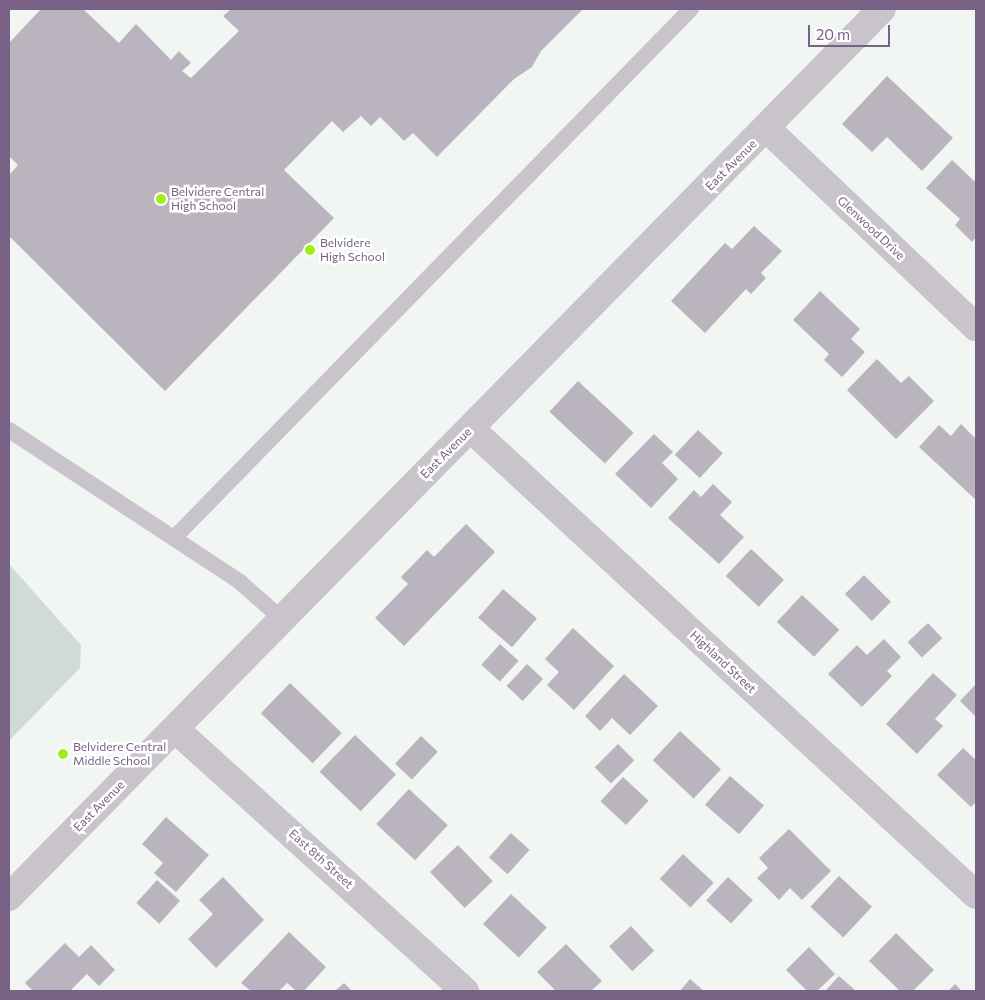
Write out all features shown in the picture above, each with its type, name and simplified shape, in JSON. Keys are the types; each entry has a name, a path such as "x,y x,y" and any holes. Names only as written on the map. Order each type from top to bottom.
{"street":[{"name":"East Avenue","path":"9,896 283,620 882,9"},
{"name":"Glenwood Drive","path":"766,129 976,327"},
{"name":"Highland Street","path":"471,428 976,895"},
{"name":"East 8th Street","path":"175,729 465,991"}],"lane":[{"path":"174,538 691,9"},
{"path":"9,430 53,462 240,582 283,620"}],"shaded area":[{"path":"9,564 81,645 80,668 9,741"}],"building":[{"name":"Belvidere Central High School","path":"41,9 83,9 119,43 136,24 171,60 179,51 191,63 182,71 191,78 239,31 223,16 231,9 583,9 541,51 532,67 514,79 437,157 413,133 404,141 380,117 371,126 361,116 343,132 332,121 284,170 334,218 165,391 9,236 9,175 18,165 9,156 9,43"},
{"path":"887,76 953,138 922,171 887,137 872,152 842,124"},
{"path":"952,160 974,181 976,179 976,237 972,242 955,225 960,219 926,188"},
{"path":"754,226 782,251 761,273 766,278 751,294 746,289 705,333 671,301 725,243 732,249"},
{"path":"820,291 860,329 851,339 865,352 842,377 824,360 829,354 793,320"},
{"path":"877,359 901,383 909,376 934,401 896,439 847,390"},
{"path":"578,381 634,433 605,464 549,412"},
{"path":"961,424 976,439 976,500 919,447 939,425 951,436"},
{"path":"698,430 723,453 700,478 675,455"},
{"path":"654,434 673,452 662,463 678,479 651,508 615,474"},
{"path":"713,484 732,502 720,515 744,537 719,564 668,518 694,490 701,497"},
{"path":"466,524 495,552 404,646 375,618 408,584 401,577 427,550 434,557"},
{"path":"751,549 784,580 759,607 726,576"},
{"path":"864,575 891,602 872,621 845,594"},
{"path":"503,589 537,619 512,647 478,618"},
{"path":"802,595 839,630 814,657 777,622"},
{"path":"928,623 942,638 922,657 908,642"},
{"path":"573,628 614,666 574,710 547,685 559,672 545,659"},
{"path":"884,639 901,657 887,671 892,676 862,707 828,674 857,645 867,655"},
{"path":"500,644 519,661 500,682 481,665"},
{"path":"527,664 543,679 523,701 507,686"},
{"path":"933,673 957,695 935,719 943,726 917,754 886,724"},
{"path":"624,674 658,706 630,735 612,718 600,731 585,716"},
{"path":"290,683 342,733 313,763 261,713"},
{"path":"976,684 976,717 960,701"},
{"path":"680,731 721,769 694,798 653,760"},
{"path":"355,735 396,775 361,811 320,772"},
{"path":"421,736 438,752 412,779 395,764"},
{"path":"618,744 634,760 611,784 595,767"},
{"path":"963,748 976,760 976,802 971,807 937,775"},
{"path":"730,776 764,806 739,834 705,805"},
{"path":"623,777 649,801 626,825 600,801"},
{"path":"409,789 448,825 415,860 376,824"},
{"path":"166,817 209,855 176,892 154,873 163,863 142,844"},
{"path":"789,829 831,871 802,900 790,888 779,900 757,878 768,868 759,858"},
{"path":"511,833 530,850 507,874 489,858"},
{"path":"458,845 493,881 465,908 430,872"},
{"path":"683,854 714,883 691,908 660,879"},
{"path":"839,876 872,907 843,937 810,907"},
{"path":"223,877 264,920 216,968 188,939 213,914 199,900"},
{"path":"728,877 753,900 731,924 706,900"},
{"path":"157,880 180,901 159,924 136,903"},
{"path":"511,894 547,927 519,957 483,924"},
{"path":"631,926 654,951 632,971 609,946"},
{"path":"289,932 326,967 304,991 296,991 287,983 279,991 251,991 241,983"},
{"path":"896,933 934,970 913,991 900,991 869,961"},
{"path":"65,943 79,957 91,945 115,970 99,986 87,974 70,991 33,991 25,983"},
{"path":"566,944 602,981 591,991 556,991 537,972"},
{"path":"809,947 835,974 817,991 807,991 786,970"},
{"path":"839,976 856,991 825,991"},
{"path":"690,979 704,991 680,991"},
{"path":"344,983 352,991 335,991"},
{"path":"955,984 962,991 948,991"}],"place":[{"name":"Belvidere Central High School","path":"161,199"},
{"name":"Belvidere High School","path":"310,250"},
{"name":"Belvidere Central Middle School","path":"63,754"}]}
